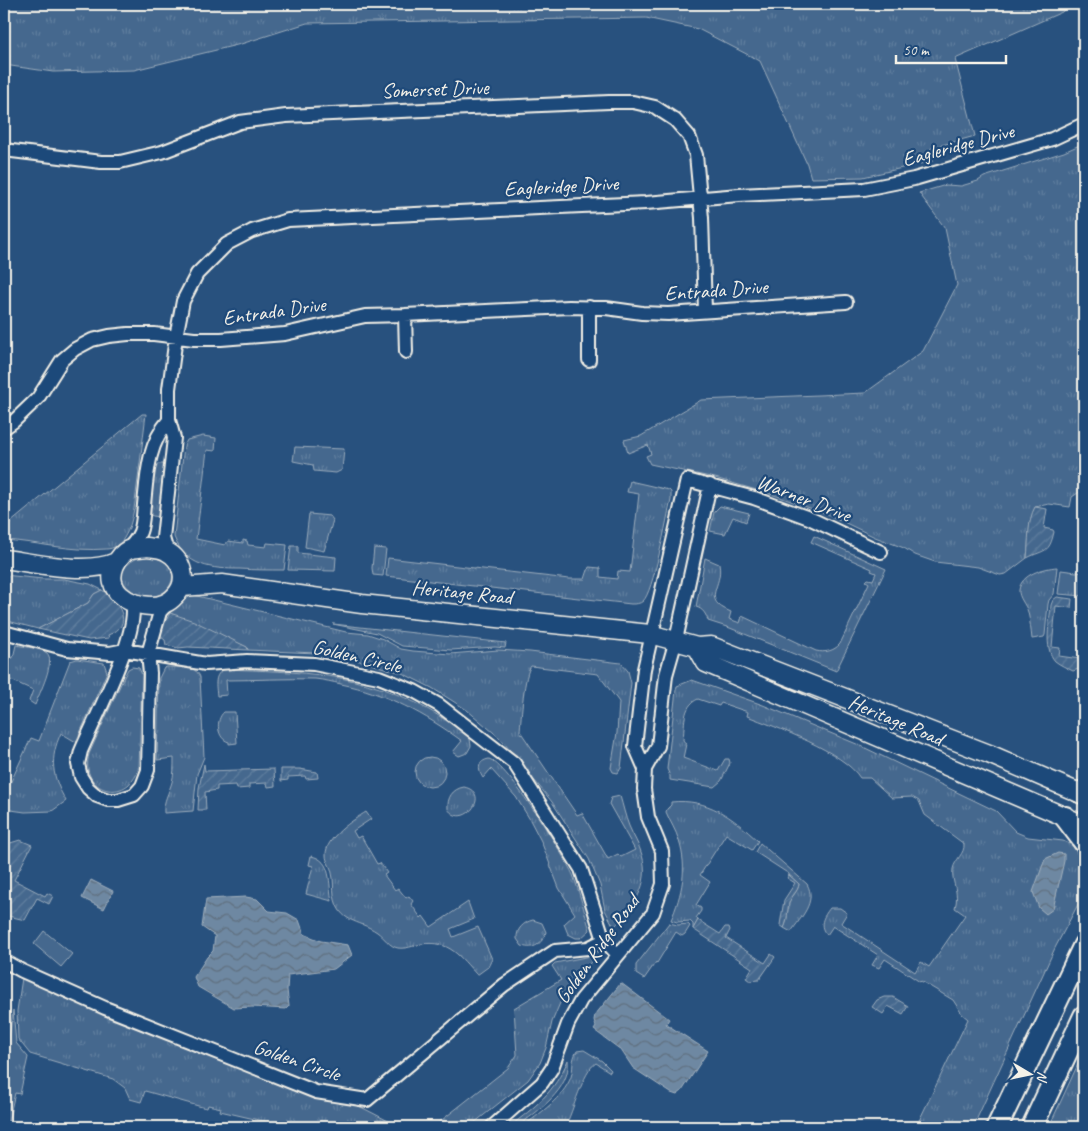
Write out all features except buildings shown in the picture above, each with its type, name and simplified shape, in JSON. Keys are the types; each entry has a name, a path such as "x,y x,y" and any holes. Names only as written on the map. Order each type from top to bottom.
{"highway":[{"path":"1065,817 1084,842"},
{"path":"997,1127 1082,950 1084,935"},
{"path":"1032,1127 1084,1016"}],"main road":[{"path":"4,559 75,568 101,567 121,557 147,547 167,552 177,560 184,577 182,587 169,602 153,606 132,603 120,594 114,584 113,571 121,557"},
{"name":"Heritage Road","path":"180,564 198,576 222,584 362,604 650,634 697,647 711,646 989,754 1083,793"},
{"path":"75,568 114,584"},
{"name":"Heritage Road","path":"182,587 222,584"},
{"name":"Heritage Road","path":"697,647 706,663 1084,825"}],"street":[{"name":"Somerset Drive","path":"4,150 101,162 120,162 162,152 240,122 258,119 306,115 609,102 633,102 655,107 675,120 689,136 696,155 706,310"},
{"name":"Eagleridge Drive","path":"167,552 164,532 174,438 169,420 169,389 183,301 197,274 207,262 227,244 252,231 288,220 646,203 700,198 864,189 914,179 1052,140 1084,124"},
{"name":"Entrada Drive","path":"4,428 38,398 62,360 76,349 92,340 128,334 154,334 194,340 285,334 365,316 569,307 668,314 846,302"},
{"path":"589,307 589,360"},
{"path":"405,315 406,352"},
{"path":"121,557 140,533 148,468 153,446 160,431 169,420"},
{"name":"Warner Drive","path":"650,634 687,480 808,518 881,552"},
{"path":"676,640 710,486"},
{"path":"132,603 133,612 126,650 80,751 78,764 81,778 88,788 97,796 108,800 118,800 134,795 142,786 148,770 150,673 148,654 160,612 169,602"},
{"name":"Golden Circle","path":"4,632 67,649 110,653 126,650 206,664 248,661 314,664 379,677 414,691 439,704 514,763 581,869 604,940 618,955"},
{"name":"Golden Ridge Road","path":"492,1127 542,1083 552,1068 568,1024 581,1000 653,913 663,884 662,851 648,817 644,789 645,769 635,746 650,634"},
{"name":"Golden Ridge Road","path":"645,769 658,746 666,675 676,640"},
{"name":"Golden Circle","path":"4,961 105,1008 316,1092 368,1100 504,985 555,951 588,948 604,940"}],"green space":[{"path":"4,4 1070,4 1062,12 955,59 975,136 931,148 933,161 863,177 811,178 807,164 760,61 698,29 646,18 307,23 241,44 134,70 53,72 4,65"},
{"path":"1084,143 1084,489 1072,497 1070,507 1049,504 1035,507 1030,521 1027,558 1006,574 1000,575 978,567 935,562 915,555 904,548 875,537 829,515 777,496 715,478 650,464 646,456 651,454 648,445 628,453 624,440 641,436 701,400 865,393 923,351 957,285 945,228 919,193 946,185 961,186 978,181 984,177 1064,152"},
{"path":"142,414 146,414 134,509 128,531 119,544 109,549 93,550 4,540 4,528"},
{"path":"203,436 216,438 215,451 207,450 196,539 225,545 228,541 243,543 243,540 247,541 248,545 266,547 267,543 287,545 284,570 210,567 185,555 179,547 174,537 184,446 187,440"},
{"path":"295,447 344,449 342,470 336,473 314,471 313,465 293,461"},
{"path":"158,464 163,464 166,469 160,517 148,514 153,474"},
{"path":"630,481 671,492 671,500 655,570 647,595 640,603 631,604 386,576 388,558 569,579 585,579 589,567 600,568 600,577 617,579 618,571 630,572 639,494 627,492"},
{"path":"720,506 749,513 746,522 733,517 725,534 710,531 714,512"},
{"path":"1035,507 1047,509 1044,528 1054,532 1048,548 1027,558 1029,525"},
{"path":"309,514 330,516 333,520 324,551 305,547"},
{"path":"814,536 886,569 836,671 708,621 704,612 696,607 705,558 719,564 720,572 714,597 716,602 731,612 729,619 740,623 742,616 816,651 826,652 832,650 840,644 869,583 866,581 868,579 873,580 876,573 871,571 872,569 811,542"},
{"path":"291,546 298,546 298,553 336,557 335,571 288,570"},
{"path":"374,548 386,549 383,576 373,575"},
{"path":"140,557 158,559 170,567 172,580 168,589 155,596 145,596 135,593 128,587 123,580 123,572 128,564"},
{"path":"1057,567 1054,594 1048,604 1045,635 1044,637 1032,639 1028,612 1019,593 1021,584 1028,576 1034,573"},
{"path":"1061,570 1084,573 1084,596 1058,594"},
{"path":"4,575 64,579 90,584 102,590 94,594 88,603 38,629 4,620"},
{"path":"102,590 114,600 122,613 123,619 116,631 108,635 109,638 89,640 38,629 88,603 94,594"},
{"path":"193,595 346,632 368,634 383,639 401,649 413,651 450,654 498,650 621,663 628,671 631,683 621,768 618,773 613,772 611,768 617,733 619,702 598,674 531,666 525,687 520,731 577,815 582,813 608,859 618,854 621,857 635,850 609,804 611,798 620,796 629,826 641,851 644,866 642,886 628,912 614,927 605,910 600,885 589,859 552,802 500,738 467,710 432,688 402,673 356,660 316,653 248,650 247,647 170,613 184,600"},
{"path":"1057,597 1072,599 1071,608 1056,606 1052,647 1060,648 1059,656 1080,659 1080,664 1084,665 1084,667 1073,671 1055,661 1049,649 1048,634 1051,605"},
{"path":"170,613 194,621 247,647 248,650 178,648 166,645 165,640 161,637 162,628"},
{"path":"333,624 506,643 505,648 451,650 402,646 377,633"},
{"path":"16,645 40,650 47,653 49,657 48,670 35,705 29,701 33,690 4,677 4,656 13,658"},
{"path":"77,659 104,663 107,672 76,742 61,733 57,742 54,760 55,776 66,801 52,811 25,812 4,809 4,786 8,788 31,738 39,741 70,661"},
{"path":"132,667 139,668 142,675 139,768 133,780 125,787 106,790 97,785 91,778 88,767 89,754 124,677 128,669"},
{"path":"164,668 191,668 200,677 204,757 197,774 193,811 164,813 165,801 173,779 174,764 174,758 157,760 159,678"},
{"path":"225,669 279,671 330,676 380,688 404,697 445,720 470,739 471,746 467,753 459,756 453,752 462,741 419,713 374,693 328,681 315,679 226,680 227,695 217,696 217,677"},
{"path":"692,680 763,705 859,745 996,811 1016,832 1028,837 1063,841 1072,845 1080,858 1084,858 1084,893 1055,948 973,1127 916,1127 968,1019 962,1014 953,1000 920,982 885,959 879,968 872,965 878,955 833,926 827,935 822,925 830,908 840,908 847,913 841,923 915,972 921,962 929,967 965,915 955,908 957,897 953,874 954,865 963,851 964,844 925,815 919,801 912,797 892,798 870,778 860,778 852,768 825,750 747,716 748,712 721,703 719,706 698,699 689,706 684,722 683,740 686,744 683,758 718,771 725,759 729,759 730,763 721,781 714,787 670,780 667,769 676,690 677,686"},
{"path":"224,712 235,712 237,743 229,744 220,733 218,724"},
{"path":"430,757 441,761 445,772 441,783 430,787 419,783 415,772 419,761"},
{"path":"489,759 498,765 522,793 559,849 573,875 590,930 581,938 568,934 564,924 575,914 559,888 541,841 529,818 516,797 491,769 483,778 481,775 479,769 481,764"},
{"path":"204,764 205,771 274,769 275,786 268,787 267,783 249,784 249,788 237,789 236,785 217,786 217,790 205,792 206,810 198,810 199,788"},
{"path":"281,769 300,769 317,772 318,778 306,779 305,776 288,777 288,780 281,781"},
{"path":"464,787 472,791 476,796 476,802 467,813 461,816 454,815 448,809 449,798 453,792"},
{"path":"671,802 697,803 708,806 739,824 758,841 752,850 726,834 700,875 710,882 696,905 701,908 701,911 696,918 698,920 693,929 693,924 690,921 677,922 671,920 681,891 683,861 679,841 666,812"},
{"path":"366,812 371,819 353,831 357,838 361,836 377,864 380,863 387,873 384,875 395,890 398,888 406,898 409,896 413,901 411,904 421,918 423,916 431,927 468,902 474,919 450,929 453,937 478,927 492,959 488,967 477,975 453,951 439,944 421,944 404,948 395,947 377,932 350,920 340,911 334,895 333,876 326,857 327,849 330,842 341,830"},
{"path":"20,840 32,845 14,880 45,896 47,893 53,896 49,904 37,898 25,920 4,915 4,845"},
{"path":"760,843 807,884 810,891 809,903 791,932 784,928 789,903 799,884 789,874 755,852"},
{"path":"311,856 323,862 326,868 332,901 306,894 313,866 309,865"},
{"path":"789,875 799,884 789,903 784,928 780,925 784,900 795,883 787,878"},
{"path":"533,920 542,923 546,932 537,945 530,947 522,946 517,939 519,929 527,922"},
{"path":"698,920 720,934 725,927 729,927 730,930 726,938 765,963 771,954 775,957 759,980 750,981 746,978 752,968 693,929"},
{"path":"669,923 678,925 688,924 690,926 682,936 676,932 657,963 644,979 636,974 636,965"},
{"path":"44,931 72,954 61,967 34,944"},
{"path":"591,956 593,959 560,1003 552,1022 546,1048 540,1063 528,1080 469,1127 433,1127 508,1068 517,1055 514,1008 561,980 552,966 555,963"},
{"path":"22,978 125,1022 331,1098 361,1107 400,1127 276,1127 276,1124 220,1111 221,1108 208,1105 207,1108 202,1107 145,1091 141,1102 130,1099 125,1088 113,1079 30,1054 18,1039 17,1011"},
{"path":"884,997 893,997 908,1006 903,1014 888,1006 883,1014 872,1007 877,1000"},
{"path":"13,1010 16,1043 28,1057 20,1094 15,1093 7,1127 4,1127 4,1074"},
{"path":"584,1050 602,1061 611,1070 610,1072 596,1063 591,1067 565,1127 522,1127 550,1105 562,1092 571,1077 575,1054 577,1051"},
{"path":"1084,1051 1084,1127 1049,1127"},
{"path":"568,1060 564,1081 551,1099 517,1127 509,1127 543,1098 557,1081"}],"water":[{"path":"1058,853 1064,854 1064,861 1053,909 1046,914 1039,908 1033,892 1045,859"},
{"path":"91,880 113,891 104,909 82,898"},
{"path":"246,897 257,899 269,911 287,913 299,920 304,934 321,941 348,945 352,955 334,969 288,975 289,1006 286,1009 234,1008 198,987 194,977 213,951 215,936 202,927 206,899"},
{"path":"621,983 669,1019 666,1024 708,1051 682,1091 677,1095 633,1068 621,1050 594,1030 596,1027 595,1015"}]}
